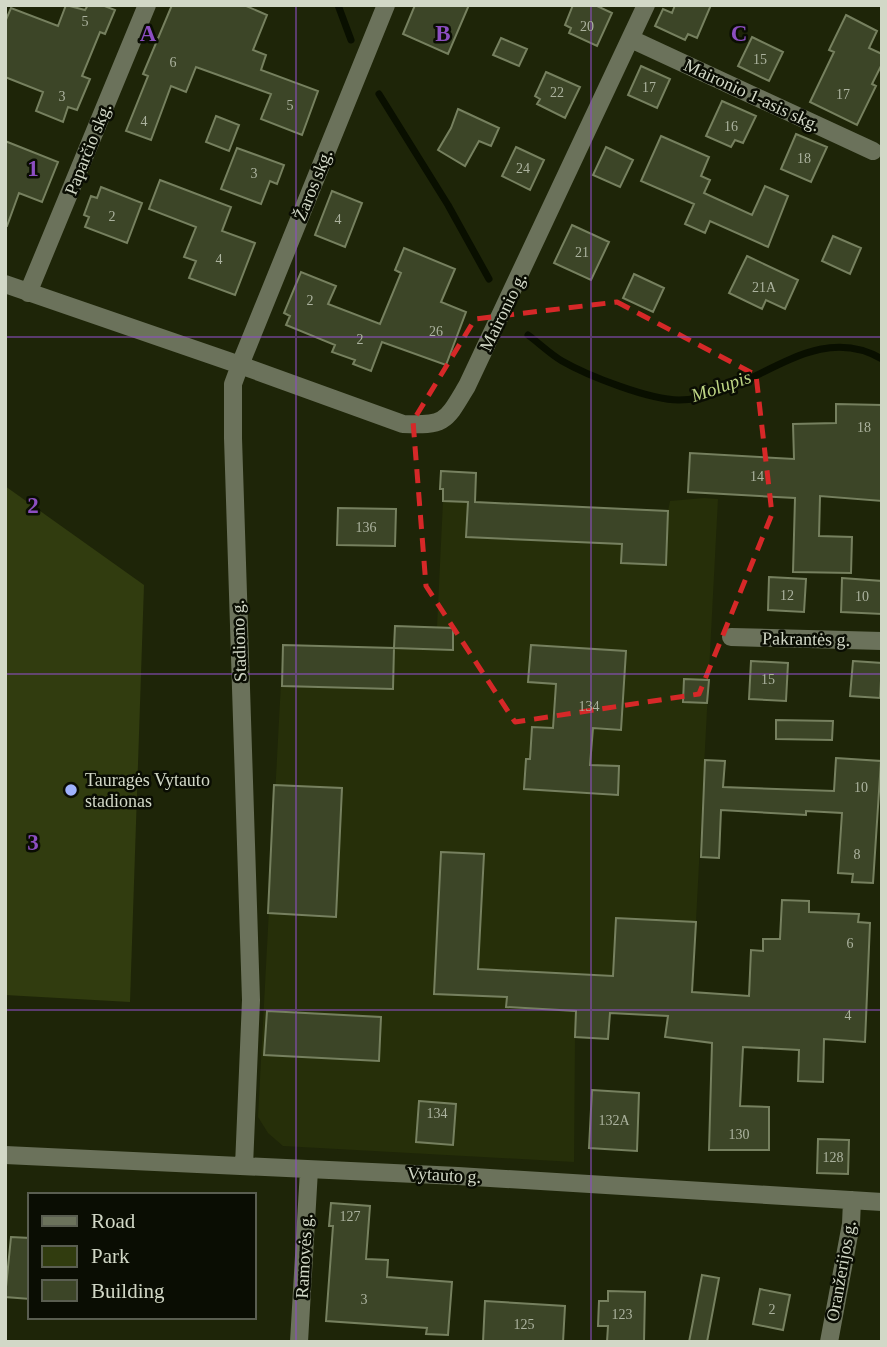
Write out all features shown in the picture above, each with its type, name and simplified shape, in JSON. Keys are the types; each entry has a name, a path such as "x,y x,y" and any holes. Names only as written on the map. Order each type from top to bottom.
{"street":[{"name":"Paparčio skg.","path":"28,293 147,5"},
{"name":"Žaros skg.","path":"240,365 386,5"},
{"name":"Maironio g.","path":"240,365 403,424 440,423 467,386 646,5"},
{"name":"Maironio 1-asis skg.","path":"631,39 873,151"},
{"path":"5,284 240,365"},
{"name":"Stadiono g.","path":"240,365 233,384 233,438 251,999 244,1166"},
{"name":"Pakrantės g.","path":"731,637 882,641"},
{"name":"Vytauto g.","path":"5,1155 458,1176 882,1202"},
{"name":"Ramovės g.","path":"299,1342 309,1170"},
{"name":"Oranžerijos g.","path":"829,1342 851,1224 852,1200"}],"highlighted area":[{"path":"617,302 756,375 772,514 699,694 515,722 426,586 413,421 475,319"}],"shaded area":[{"path":"718,499 691,1017 610,1013 608,1039 575,1038 574,1162 283,1146 268,1133 258,1117 283,645 394,648 395,626 437,627 443,501 668,511 670,501"}],"green space":[{"name":"Tauragės Vytauto stadionas","path":"5,486 144,585 130,1002 5,995"}],"building":[{"path":"66,5 85,10 88,5 102,5 115,10 105,34 100,32 82,76 90,79 77,110 68,107 63,122 36,111 43,92 5,77 5,22 11,8 58,26"},
{"path":"172,5 244,5 267,15 253,50 266,55 261,70 318,91 302,135 261,119 271,94 196,67 186,92 171,86 151,140 126,131 148,76 143,74"},
{"path":"415,5 469,5 448,54 403,34"},
{"path":"573,5 595,5 612,13 597,46 569,33 571,28 565,25"},
{"path":"675,5 711,5 697,38 688,34 685,40 655,26 663,9 672,13"},
{"path":"846,15 877,31 869,48 882,54 882,64 872,84 876,86 857,125 810,102 834,52 829,50"},
{"path":"752,37 783,52 769,81 738,66"},
{"path":"501,38 527,49 519,66 493,55"},
{"path":"641,66 670,79 657,108 628,95"},
{"path":"546,72 580,87 565,118 537,104 540,99 535,96"},
{"path":"722,101 756,116 743,143 735,140 731,147 706,136"},
{"path":"458,109 499,128 491,146 479,141 465,166 438,150"},
{"path":"216,116 239,125 229,151 206,142"},
{"path":"796,134 827,147 811,182 781,169"},
{"path":"661,136 709,157 701,176 710,180 704,193 752,215 765,186 788,196 768,247 710,221 705,233 685,224 694,204 641,181"},
{"path":"5,141 58,162 42,202 19,193 7,226 5,226"},
{"path":"516,147 544,160 530,190 502,176"},
{"path":"606,147 633,160 620,187 593,175"},
{"path":"237,148 284,165 277,184 270,181 261,204 221,189"},
{"path":"160,180 231,207 222,231 255,243 235,295 189,278 196,261 184,257 196,227 149,209"},
{"path":"101,187 142,203 127,243 85,227 89,217 84,215 91,196 97,198"},
{"path":"332,191 362,203 345,247 315,235"},
{"path":"572,225 609,242 591,280 554,263"},
{"path":"833,236 861,248 850,274 822,261"},
{"path":"404,248 455,269 441,302 466,312 446,365 382,342 371,371 353,364 355,360 332,352 335,345 286,325 290,316 284,313 301,272 336,286 328,304 380,324 401,273 395,270"},
{"path":"747,256 798,280 785,309 766,300 762,309 729,293"},
{"path":"634,274 664,288 653,312 623,298"},
{"path":"836,404 882,405 882,501 820,496 819,536 852,537 851,573 793,572 795,498 688,492 690,453 794,459 793,424 836,423"},
{"path":"441,471 476,473 475,502 668,511 666,565 621,563 622,544 466,537 468,502 443,501 443,489 440,489"},
{"path":"338,508 396,509 395,546 337,545"},
{"path":"769,577 806,579 804,612 768,610"},
{"path":"842,578 882,581 882,614 841,612"},
{"path":"395,626 453,628 453,650 394,648"},
{"path":"283,645 394,648 393,689 282,686"},
{"path":"531,645 626,651 621,730 593,728 590,765 619,766 618,795 524,789 526,759 530,759 532,727 553,728 556,684 528,682"},
{"path":"751,661 788,663 786,701 749,699"},
{"path":"853,661 882,663 880,698 850,696"},
{"path":"684,679 709,680 707,703 683,702"},
{"path":"776,720 833,721 832,740 776,739"},
{"path":"836,758 881,761 873,883 852,882 853,874 838,873 842,813 806,811 806,815 721,810 719,858 701,857 705,760 725,761 723,787 834,791"},
{"path":"274,785 342,788 336,917 268,913"},
{"path":"441,852 484,854 478,969 613,976 616,918 696,922 692,992 749,996 751,950 763,951 763,939 780,939 782,900 809,901 809,912 859,914 858,922 870,923 865,1042 824,1039 823,1082 798,1081 799,1050 743,1047 740,1106 769,1107 769,1150 709,1150 712,1043 665,1037 668,1016 610,1013 608,1039 575,1037 576,1011 506,1007 507,997 434,994"},
{"path":"267,1011 381,1017 379,1061 264,1055"},
{"path":"592,1090 639,1093 637,1151 589,1148"},
{"path":"419,1101 456,1104 453,1145 416,1142"},
{"path":"818,1139 849,1140 848,1174 817,1173"},
{"path":"331,1203 370,1206 366,1259 388,1260 387,1277 452,1282 448,1335 426,1334 427,1328 326,1321 333,1226 329,1226"},
{"path":"11,1237 28,1238 28,1299 5,1297"},
{"path":"702,1275 719,1278 707,1342 689,1342"},
{"path":"760,1289 790,1295 783,1330 753,1324"},
{"path":"608,1291 645,1292 644,1342 607,1342 608,1326 598,1326 599,1301 608,1301"},
{"path":"485,1301 565,1306 563,1342 483,1342"}],"waterway":[{"name":"Molupis","path":"338,5 351,40"},
{"name":"Molupis","path":"379,94 448,205 489,279"},
{"name":"Molupis","path":"528,335 573,367 636,392 679,400 705,397 805,354 830,348 856,349 882,359"}],"place":[{"name":"Tauragės Vytauto stadionas","path":"71,790"}]}
